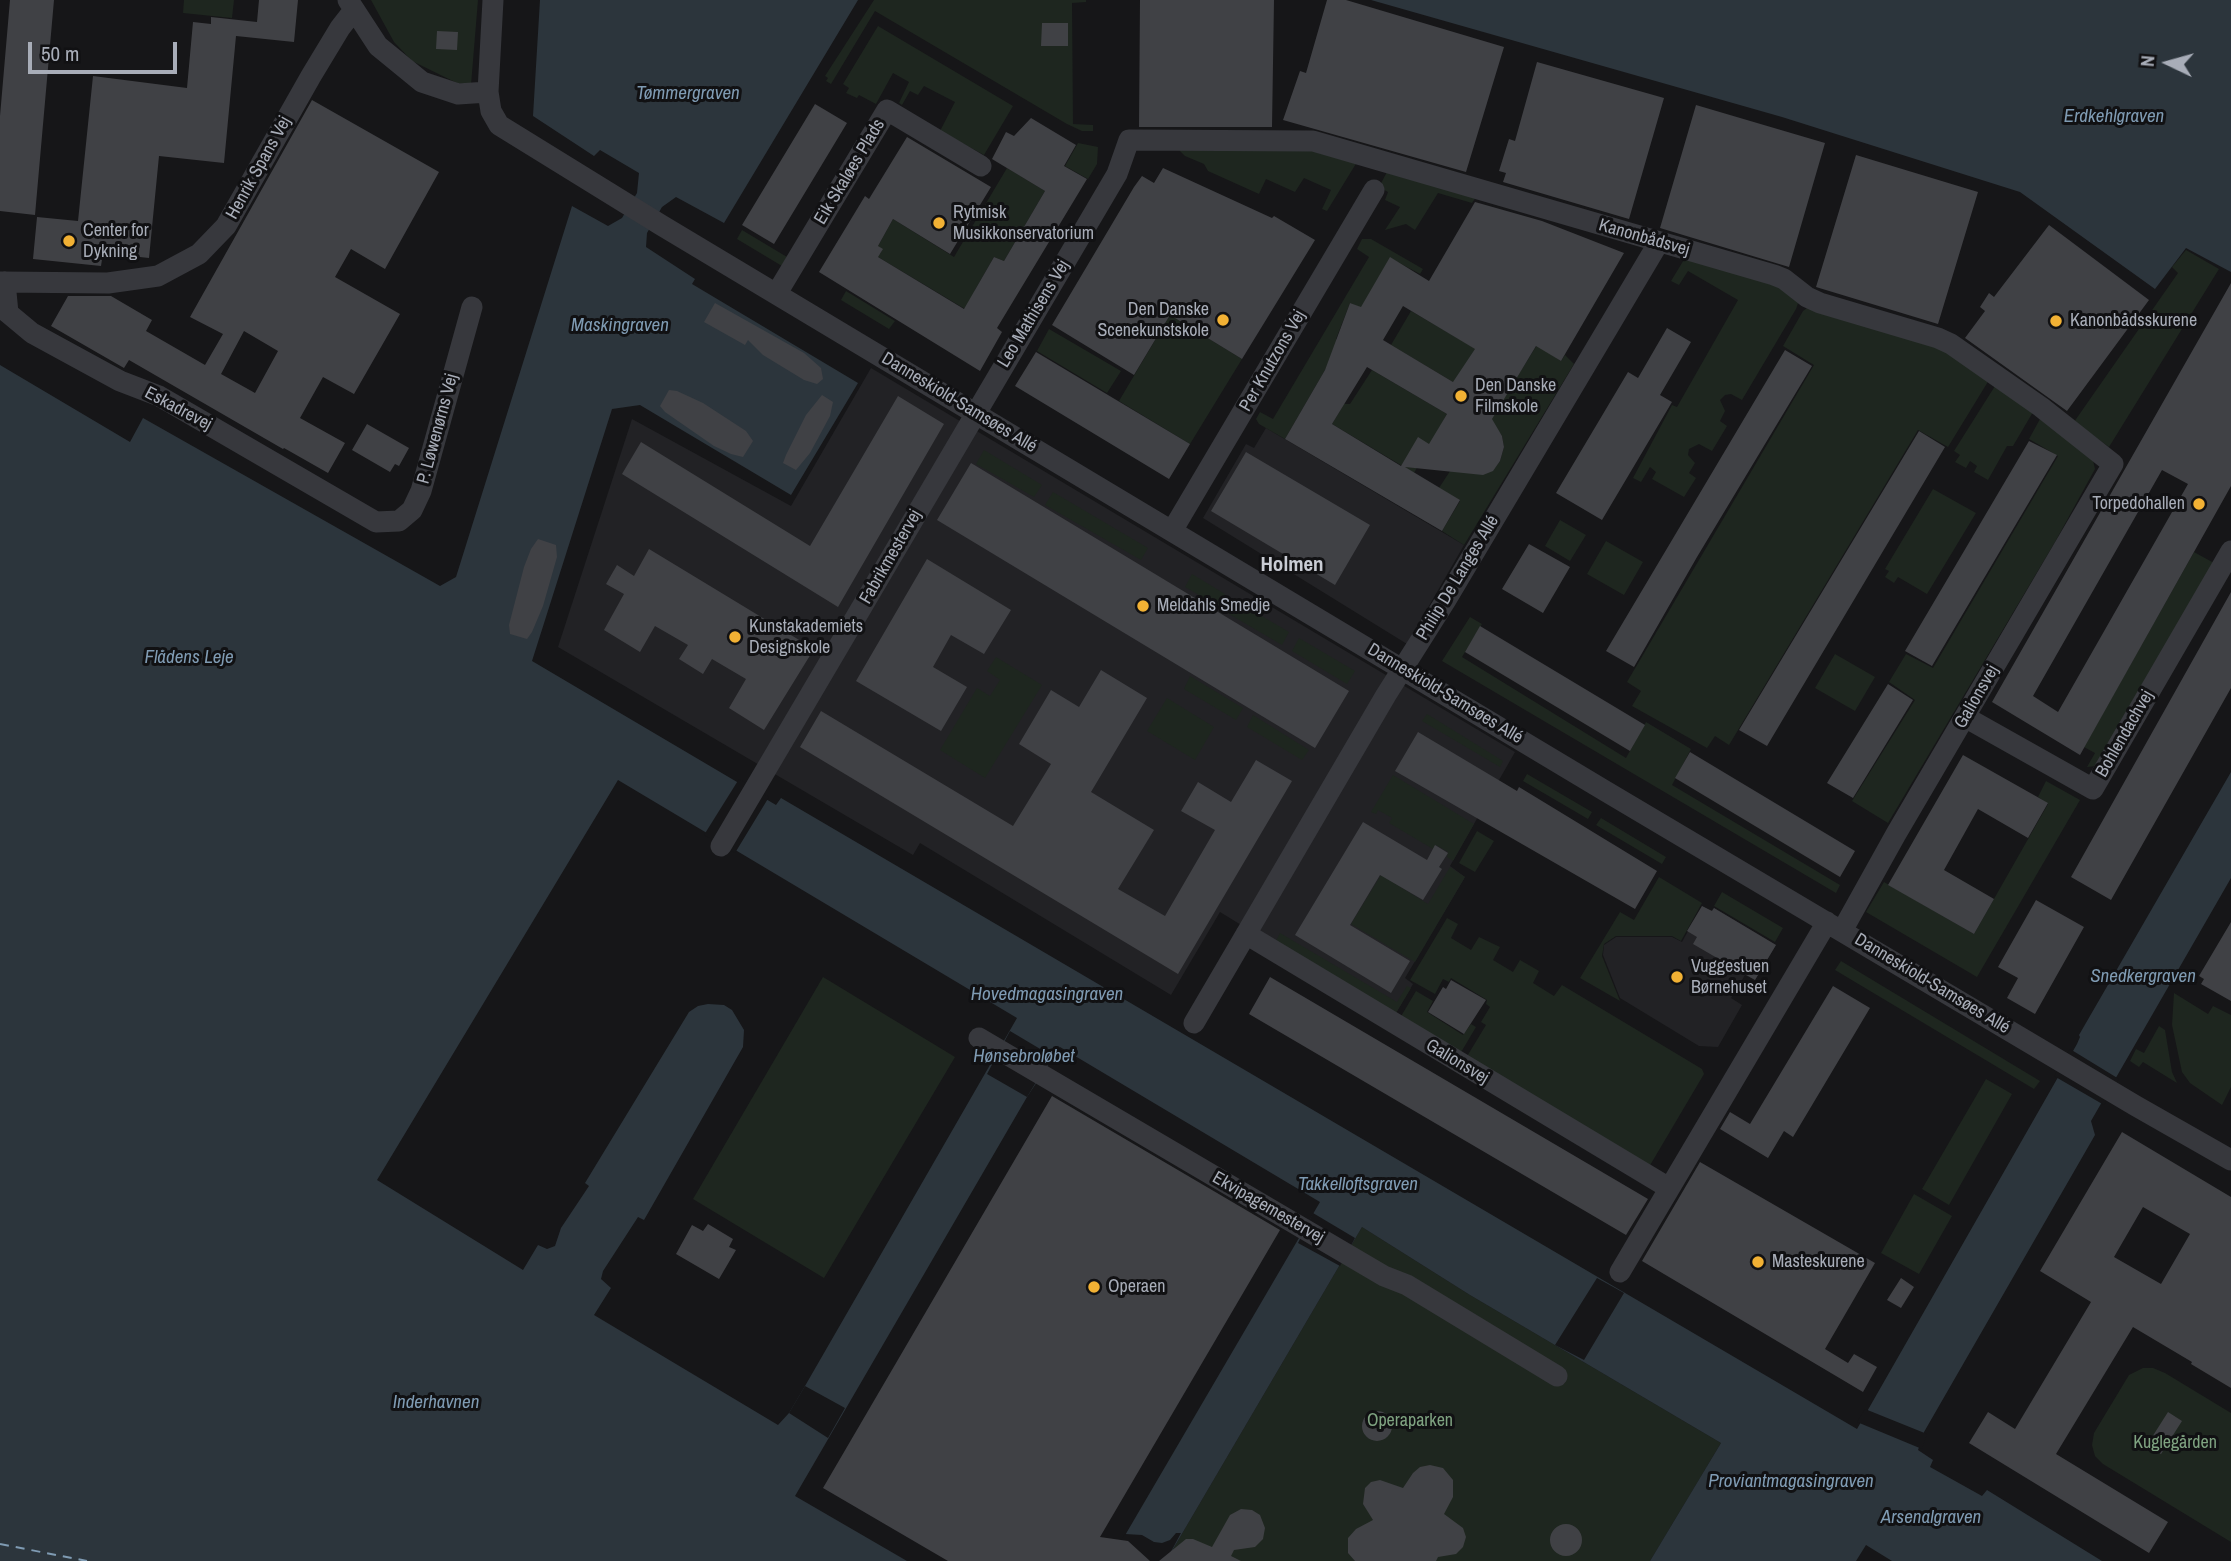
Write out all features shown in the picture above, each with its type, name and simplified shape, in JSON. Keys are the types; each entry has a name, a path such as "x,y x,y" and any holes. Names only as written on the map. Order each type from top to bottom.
{"street":[{"path":"352,3 378,47 402,68 422,82 458,94 488,92 493,0"},
{"name":"Henrik Spans Vej","path":"3,282 108,283 158,276 199,254 226,226 352,3"},
{"name":"Danneskiold-Samsøes Allé","path":"488,92 491,111 499,125 626,204 2126,1100 2231,1160"},
{"name":"Eik Skaløes Plads","path":"777,293 887,110 981,166"},
{"name":"Kanonbådsvej","path":"1129,140 1313,141 1784,279 1807,297 1820,303 1951,344 2041,407 2113,464"},
{"name":"Leo Mathisens Vej","path":"975,413 1117,174 1129,140"},
{"name":"Per Knutzons Vej","path":"1172,531 1374,190"},
{"name":"Philip De Langes Allé","path":"1194,1023 1402,668 1446,600 1659,242"},
{"name":"Eskadrevej","path":"3,282 8,313 32,333 120,380 159,396 376,522"},
{"name":"P. Løwenørns Vej","path":"376,522 399,521 412,510 421,491 472,307"},
{"name":"Fabrikmestervej","path":"721,846 975,413"},
{"name":"Galionsvej","path":"1620,1272 1669,1188 1834,926 1890,843 2113,464"},
{"name":"Bohlendachvej","path":"1965,717 2093,789 2231,551"},
{"name":"Galionsvej","path":"1246,934 1669,1188"},
{"name":"Ekvipagemestervej","path":"983,1040 1349,1256 1384,1276 1407,1285 1557,1376"}],"shaded area":[{"path":"871,368 1515,752 1450,866 1465,877 1405,978 1413,984 1393,1018 1220,912 1171,995 920,843 913,855 558,647 632,419 791,506"},
{"path":"1266,428 1464,545 1407,644 1203,518 1246,444 1254,448"},
{"name":"Vuggestuen Børnehuset","path":"1702,906 1711,911 1714,908 1776,945 1755,980 1745,975 1731,998 1742,1005 1718,1047 1699,1046 1620,998 1603,955 1604,945 1616,937 1672,937 1682,942"}],"green space":[{"path":"184,0 234,0 232,18 183,13"},
{"path":"371,0 478,0 471,85 457,83 412,61 394,42"},
{"path":"874,0 1086,0 1072,3 1073,124 1093,125 1093,131 1082,131 1067,124 875,11 831,84 826,81 828,78 825,76"},
{"path":"878,26 1013,106 984,155 940,131 955,102 924,86 918,95 910,91 902,105 899,103 909,82 893,73 876,104 859,95 857,98 846,93 849,88 843,84"},
{"path":"1078,143 1098,147 1097,164 1088,179 1065,166"},
{"path":"1176,147 1310,148 1357,162 1327,211 1322,209 1331,190 1304,178 1295,192 1266,179 1259,194 1208,171 1204,164 1185,156"},
{"path":"1007,168 1045,191 1004,261 994,257 975,290 970,312 873,254 880,254 882,250 878,246 893,219 954,257"},
{"path":"1387,172 1476,197 1472,203 1438,193 1415,230 1406,224 1385,230 1400,207 1385,200 1388,192 1379,187"},
{"path":"742,230 787,257 782,266 737,239"},
{"path":"1362,239 1371,239 1423,269 1420,274 1390,258 1393,322 1350,303 1336,339 1372,359 1332,358 1285,439 1259,424 1256,419 1260,412 1273,419 1369,257 1357,249"},
{"path":"2186,250 2219,269 2109,447 2074,422 2178,273 2172,267"},
{"path":"1685,258 1771,281 1799,300 1742,400 1731,394 1720,400 1725,411 1720,421 1727,426 1712,451 1699,444 1689,449 1688,455 1695,463 1689,473 1696,478 1684,497 1652,479 1656,472 1650,467 1641,482 1633,478 1672,405 1677,407 1738,300 1688,271 1679,285 1671,281"},
{"path":"846,291 895,321 889,329 841,300"},
{"path":"1810,306 1936,345 1989,380 1948,447 1918,430 1729,745 1715,736 1707,748 1632,706 1641,691 1627,682 1814,365 1783,346 1803,311"},
{"path":"1411,311 1483,353 1463,388 1391,345"},
{"path":"1170,315 1242,359 1190,444 1119,401"},
{"path":"1049,329 1121,371 1107,393 1037,351"},
{"path":"1537,345 1561,361 1565,355 1574,364 1464,545 1442,531 1460,501 1439,488 1454,465 1493,470 1500,461 1504,447 1502,436 1490,420"},
{"path":"1372,370 1447,414 1414,473 1332,424 1344,404 1350,404"},
{"path":"1995,386 2033,412 2013,446 2007,446 1988,480 1974,472 1977,466 1970,461 1966,468 1955,462 1960,455 1954,451"},
{"path":"2040,419 2092,456 2095,469 2055,542 1888,823 1852,801 1915,700 1889,682 1906,654 1933,668 2058,456 2029,439"},
{"path":"984,450 1042,485 1034,497 976,464"},
{"path":"1933,489 1976,513 1927,594 1898,577 1894,583 1885,577 1889,571 1885,569"},
{"path":"1053,492 1148,548 1141,560 1045,505"},
{"path":"1560,520 1586,535 1570,561 1545,546"},
{"path":"1606,541 1643,562 1624,595 1587,574"},
{"path":"2194,552 2214,563 2096,766 2087,767 2095,753 2084,747"},
{"path":"1192,574 1225,594 1218,606 1185,587"},
{"path":"1236,601 1289,632 1282,645 1229,614"},
{"path":"1470,617 1482,624 1462,657 1626,758 1646,722 1691,749 1672,785 1840,885 1836,893 1442,661"},
{"path":"1299,638 1355,671 1347,684 1292,651"},
{"path":"1835,654 1875,677 1855,711 1815,688"},
{"path":"996,657 1042,685 985,778 940,750 977,688 990,696 1000,680 987,671"},
{"path":"1190,676 1243,708 1236,720 1184,689"},
{"path":"1167,698 1214,727 1195,760 1147,731"},
{"path":"1427,714 1503,761 1500,767 1422,721"},
{"path":"1253,715 1309,750 1302,760 1247,727"},
{"path":"1527,774 1592,812 1588,819 1523,781"},
{"path":"1393,775 1474,824 1453,861 1447,857 1448,852 1436,845 1433,849 1389,823 1392,818 1378,810 1376,814 1371,812"},
{"path":"2046,781 2080,800 1977,977 1866,912 1884,882 1974,934 2048,804 2038,797"},
{"path":"1601,818 1666,857 1662,864 1596,825"},
{"path":"1477,831 1494,841 1475,872 1459,863"},
{"path":"1450,867 1465,877 1415,962 1351,924 1381,875 1428,904"},
{"path":"1659,877 1702,903 1681,941 1672,936 1616,936 1604,944 1602,956 1620,1001 1580,978 1620,912 1634,920"},
{"path":"1722,892 1783,928 1775,942 1714,906"},
{"path":"1447,918 1458,924 1451,938 1471,950 1479,937 1500,947 1493,960 1513,972 1520,960 1539,971 1533,983 1554,996 1562,985 1702,1069 1704,1074 1649,1167 1466,1058 1486,1025 1481,1022 1490,1007 1486,1004 1487,1000 1451,978 1449,982 1443,979 1435,994 1410,980"},
{"path":"1280,933 1397,1002 1407,986 1411,988 1393,1018 1276,941"},
{"path":"1841,961 2040,1081 2034,1089 1835,970"},
{"path":"823,977 955,1057 824,1278 693,1199"},
{"path":"1416,991 1433,1001 1427,1012 1463,1035 1471,1024 1476,1027 1460,1054 1400,1018"},
{"path":"2174,993 2208,1014 2213,1006 2231,1015 2231,1087 2222,1105 2190,1083 2182,1072 2172,1025"},
{"path":"2159,1026 2165,1030 2172,1072 2177,1083 2143,1062 2139,1067 2130,1061 2136,1049 2144,1053"},
{"path":"1986,1079 2012,1094 1949,1205 1922,1189"},
{"path":"1914,1194 1952,1216 1919,1274 1881,1253"},
{"name":"Operaparken","path":"1362,1227 1470,1295 1721,1443 1650,1561 1166,1561"},
{"name":"Kuglegården","path":"2143,1368 2153,1368 2165,1373 2231,1413 2231,1542 2103,1464 2095,1456 2092,1445 2094,1433 2129,1375"}],"water":[{"path":"540,0 858,0 724,223 676,197 662,207 647,233 646,247 695,279 692,284 858,383 791,495 640,405 612,409 532,661 776,805 781,798 1857,1429 2231,772 2231,878 2091,1121 2095,1135 1924,1432 1918,1450 1933,1460 1930,1467 1982,1496 1987,1490 2102,1561 1892,1561 1866,1545 1856,1561 1650,1561 1721,1443 1470,1295 1362,1227 1166,1561 1110,1561 1320,1202 1060,1047 1027,1097 795,1496 907,1561 0,1561 0,365 130,442 143,418 440,586 456,577 572,206 608,226 622,218 637,193 639,173 600,150 594,156 533,116","holes":["618,780 1017,1018 805,1386 789,1413 778,1425 594,1315 611,1288 601,1279 603,1271 638,1217 644,1220 743,1047 744,1030 732,1010 724,1005 708,1004 689,1012 585,1183 589,1186 561,1228 555,1246 547,1249 538,1245 523,1270 377,1180"]},
{"name":"Erdkehlgraven","path":"1371,0 2231,0 2231,272 2186,248 2155,289 2020,192 1782,117"}],"pier":[{"path":"739,779 769,797 735,853 704,835"},
{"path":"1010,1031 1052,1056 1027,1097 987,1074"},
{"path":"2070,1049 2119,1079 2104,1105 2054,1076"},
{"path":"1313,1213 1355,1238 1340,1266 1298,1243"},
{"path":"1597,1278 1624,1293 1584,1360 1555,1345"},
{"path":"805,1386 845,1408 828,1438 789,1413"},
{"path":"1865,1409 1927,1434 1922,1449 1857,1422"},
{"path":"1176,1533 1181,1533 1166,1561 1110,1561 1125,1534 1142,1535 1162,1543 1170,1540"}],"building":[{"path":"10,0 54,0 35,215 0,211 0,116"},
{"path":"259,0 298,0 294,42 236,36 224,163 159,156 149,258 103,253 101,266 33,259 37,217 78,221 93,76 187,88 193,22 211,24 211,17 257,22"},
{"path":"1140,0 1274,0 1272,127 1139,127"},
{"path":"1327,0 1346,0 1504,47 1466,172 1283,120 1300,71 1306,73"},
{"path":"1042,23 1068,23 1068,46 1041,46"},
{"path":"437,31 458,32 457,50 436,49"},
{"path":"1537,62 1664,98 1629,219 1503,182 1506,173 1499,171 1509,139 1515,141"},
{"path":"312,100 439,172 385,269 351,249 335,277 400,314 354,394 323,377 300,418 345,443 328,473 129,360 124,368 51,326 68,296 111,296 152,320 146,331 205,365 223,334 190,317","holes":["244,331 278,351 255,393 221,374"]},
{"path":"815,104 847,123 774,244 742,225"},
{"path":"1696,105 1825,143 1789,267 1660,228"},
{"path":"1031,118 1076,145 1064,166 1087,179 997,328 1002,332 980,371 819,272 865,196 869,199 907,137 991,187 950,254 893,219 878,246 883,249 878,257 964,309 994,257 1004,261 1045,191 992,159 1006,132 1014,136"},
{"path":"1856,155 1978,192 1938,324 1816,287"},
{"name":"Den Danske Scenekunstskole","path":"1163,168 1272,218 1274,216 1315,240 1242,359 1170,315 1134,375 1052,325 1134,187 1142,176 1154,183"},
{"path":"1475,202 1542,221 1624,253 1561,361 1536,346 1492,419 1502,436 1504,447 1500,461 1493,471 1483,475 1405,467 1460,500 1442,531 1285,439 1325,370 1350,303 1361,307 1390,257 1429,281","holes":["1403,306 1475,349 1453,382 1383,340","1367,367 1447,414 1429,444 1418,437 1401,466 1332,424"]},
{"path":"2049,225 2149,300 2067,411 1965,338 1985,311 1980,307 1989,293 1994,297"},
{"name":"Torpedohallen","path":"2231,283 2231,486 2080,755 1992,702","holes":["2162,470 2188,484 2058,712 2033,696"]},
{"path":"715,303 804,353 821,368 823,379 817,384 804,380 763,355 748,340 745,345 704,322"},
{"path":"1667,328 1691,342 1660,395 1672,402 1602,520 1556,493 1628,372 1638,378"},
{"path":"1785,350 1812,366 1634,667 1606,651"},
{"path":"1036,352 1190,444 1169,479 1015,386"},
{"path":"669,390 703,403 746,431 753,441 743,457 714,446 665,412 660,406"},
{"path":"822,395 833,402 830,416 810,453 796,470 783,463 806,415"},
{"path":"898,396 944,424 838,607 622,474 641,442 810,546"},
{"path":"367,424 409,448 399,466 395,464 390,472 352,450"},
{"path":"1919,431 1945,447 1767,746 1739,730"},
{"path":"2029,441 2057,455 1932,666 1905,651"},
{"path":"1246,452 1370,525 1335,585 1211,511"},
{"name":"Meldahls Smedje","path":"971,463 1349,691 1315,748 937,520"},
{"path":"538,539 556,545 557,557 543,606 527,639 510,634 509,625 524,567"},
{"path":"1529,544 1570,567 1543,613 1502,589"},
{"name":"Kunstakademiets Designskole","path":"649,549 814,649 764,730 729,708 746,679 712,659 703,674 679,659 688,645 655,626 640,652 604,630 624,594 606,584 617,565 634,576"},
{"path":"927,559 1011,610 984,654 951,635 933,667 967,687 941,731 856,681"},
{"path":"2231,592 2231,688 2111,900 2071,877"},
{"path":"1480,626 1645,725 1630,751 1465,652"},
{"path":"1101,670 1147,698 1091,792 1154,830 1118,889 1165,916 1215,830 1181,811 1198,782 1231,802 1256,760 1292,781 1178,974 800,747 821,711 1013,826 1051,764 1019,744 1051,690 1079,707"},
{"path":"1888,684 1913,700 1853,798 1827,783"},
{"path":"1418,732 1517,791 1519,787 1657,871 1635,909 1395,771"},
{"path":"1690,752 1855,851 1840,877 1675,778"},
{"path":"1963,755 2048,803 2028,838 1978,809 1944,870 1994,899 1974,934 1888,885"},
{"path":"1363,822 1427,860 1435,845 1448,853 1439,867 1442,869 1423,900 1380,875 1350,925 1410,961 1391,993 1295,935"},
{"path":"2036,900 2084,927 2035,1014 2007,998 2018,978 1998,967"},
{"path":"1702,906 1712,911 1714,908 1776,945 1755,980 1693,944 1697,937 1687,931"},
{"path":"2231,922 2231,1001 2201,984 2204,979 2199,976"},
{"path":"1270,977 1648,1199 1626,1235 1249,1014"},
{"path":"1451,980 1486,1000 1464,1034 1428,1012 1443,987 1446,989"},
{"path":"1833,986 1870,1008 1793,1137 1784,1131 1768,1158 1720,1129 1730,1112 1750,1124"},
{"name":"Operaen","path":"1052,1096 1280,1230 1100,1537 1128,1541 1150,1561 948,1561 823,1488"},
{"path":"2122,1132 2231,1197 2231,1388 2133,1327 2056,1454 2168,1522 2149,1553 1969,1443 1988,1412 2015,1429 2091,1302 2040,1271","holes":["2143,1207 2190,1234 2161,1284 2114,1257"]},
{"name":"Masteskurene","path":"1700,1162 1875,1263 1825,1349 1848,1363 1854,1354 1877,1367 1863,1392 1642,1261"},
{"path":"708,1224 733,1239 729,1247 736,1250 719,1279 676,1254 692,1225 703,1231"},
{"path":"1901,1278 1914,1287 1901,1308 1887,1300"},
{"path":"1377,1411 1387,1416 1392,1426 1387,1436 1377,1441 1367,1436 1362,1426 1367,1416"},
{"path":"2168,1412 2182,1421 2161,1454 2147,1445"},
{"path":"1430,1465 1443,1468 1453,1480 1453,1497 1444,1514 1463,1528 1466,1537 1463,1547 1456,1554 1438,1557 1436,1561 1355,1561 1348,1553 1348,1538 1356,1529 1373,1520 1363,1504 1365,1488 1371,1482 1380,1480 1403,1488 1420,1467"},
{"path":"1241,1509 1252,1510 1260,1515 1265,1528 1263,1539 1255,1547 1234,1550 1231,1556 1241,1561 1159,1561 1186,1539 1212,1547 1230,1515"},
{"path":"1566,1524 1577,1529 1582,1540 1577,1551 1566,1556 1555,1551 1550,1540 1555,1529"}],"ferry route":[{"path":"0,1544 87,1561"}],"place":[{"name":"Rytmisk Musikkonservatorium","path":"939,223"},
{"name":"Center for Dykning","path":"69,241"},
{"name":"Den Danske Scenekunstskole","path":"1223,320"},
{"name":"Kanonbådsskurene","path":"2056,321"},
{"name":"Den Danske Filmskole","path":"1461,396"},
{"name":"Torpedohallen","path":"2199,504"},
{"name":"Meldahls Smedje","path":"1143,606"},
{"name":"Kunstakademiets Designskole","path":"735,637"},
{"name":"Vuggestuen Børnehuset","path":"1677,977"},
{"name":"Masteskurene","path":"1758,1262"},
{"name":"Operaen","path":"1094,1287"}],"district":[{"name":"Holmen","path":"1292,565"}],"water label":[{"name":"Tømmergraven","path":"688,94"},
{"name":"Maskingraven","path":"620,326"},
{"name":"Flådens Leje","path":"189,658"},
{"name":"Snedkergraven","path":"2143,977"},
{"name":"Hovedmagasingraven","path":"1047,995"},
{"name":"Hønsebroløbet","path":"1024,1057"},
{"name":"Takkelloftsgraven","path":"1358,1185"},
{"name":"Inderhavnen","path":"436,1403"},
{"name":"Proviantmagasingraven","path":"1791,1482"},
{"name":"Arsenalgraven","path":"1931,1518"}]}
